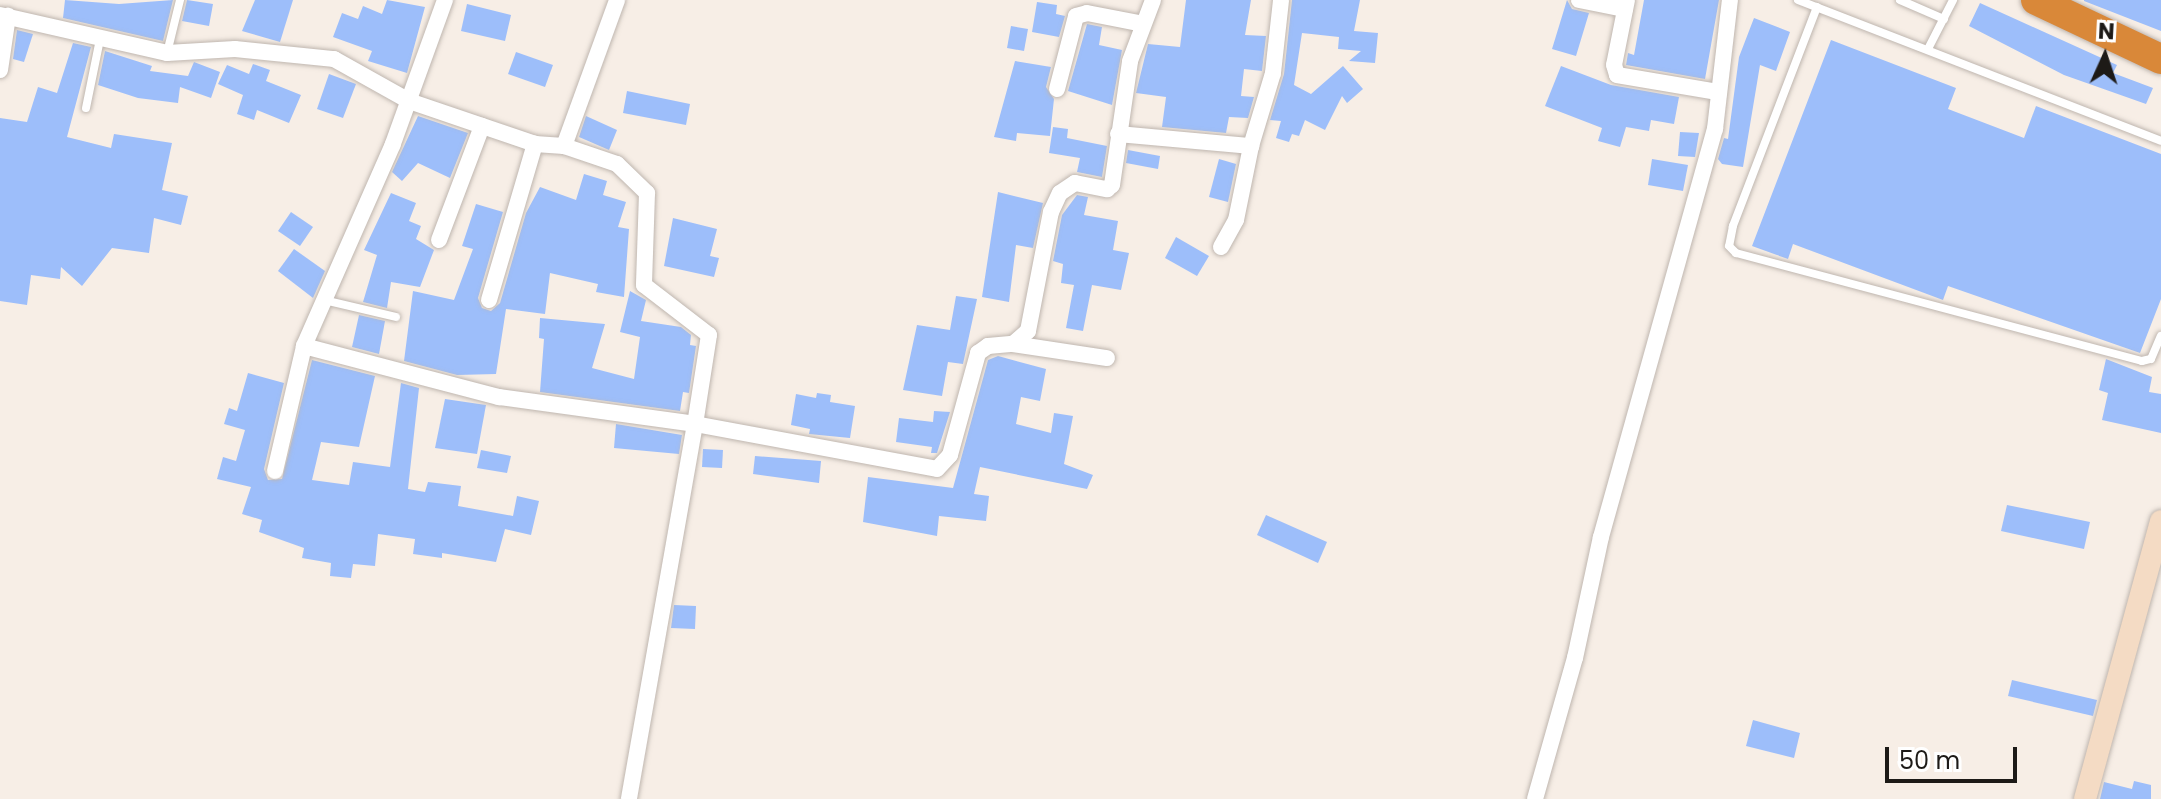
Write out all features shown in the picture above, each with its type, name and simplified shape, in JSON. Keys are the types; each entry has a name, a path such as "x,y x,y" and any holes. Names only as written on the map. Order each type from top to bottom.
{"highway":[{"path":"2036,0 2161,59"}],"street":[{"path":"275,471 304,346 409,101 445,0"},
{"path":"564,146 617,0"},
{"path":"1013,344 1028,331 1034,315 1051,212 1060,193 1075,183 1109,188 1130,61 1153,0"},
{"path":"1221,247 1236,220 1251,146 1273,73 1281,0"},
{"path":"1579,0 1626,4 1614,65 1617,75 1718,92"},
{"path":"1535,799 1575,658 1601,537 1688,235 1715,129 1730,0"},
{"path":"1057,89 1076,16 1087,13 1143,24"},
{"path":"0,70 4,16 167,53 235,49 334,59 409,101 535,144 564,146 617,164 647,193 644,285 709,335 629,799"},
{"path":"439,240 482,126"},
{"path":"1118,134 1251,146"},
{"path":"489,300 535,144"},
{"path":"304,346 499,397 695,424 937,469 950,455 978,353 1013,344 1107,358"},
{"path":"2085,799 2161,521"}],"lane":[{"path":"167,53 180,0"},
{"path":"1798,0 1929,47 2161,141"},
{"path":"1900,0 1944,19"},
{"path":"1929,47 1953,0"},
{"path":"1817,7 1733,226 1729,246 1736,253 2142,361 2151,359 2161,336"},
{"path":"86,108 100,39"},
{"path":"324,300 396,317"}],"building":[{"path":"65,0 119,4 173,0 163,41 63,18"},
{"path":"187,0 213,4 209,26 182,21"},
{"path":"255,0 293,0 280,42 242,31"},
{"path":"387,0 425,7 407,73 368,61 372,51 333,37 342,13 358,19 363,6 382,14"},
{"path":"1186,0 1251,0 1245,35 1266,36 1262,71 1244,69 1241,96 1254,97 1248,118 1229,117 1226,133 1162,127 1166,97 1136,93 1148,44 1180,47"},
{"path":"1292,0 1360,0 1354,31 1378,33 1375,63 1349,61 1361,51 1338,49 1339,37 1302,33 1294,85 1311,94 1343,66 1363,89 1347,103 1342,96 1325,130 1305,120 1299,136 1292,134 1289,142 1276,138 1281,121 1270,120 1284,74"},
{"path":"1567,0 1572,9 1589,13 1576,56 1552,49"},
{"path":"1644,0 1719,0 1705,79 1626,65 1628,53 1634,55"},
{"path":"2161,0 2161,31 2084,1"},
{"path":"1037,2 1057,5 1056,14 1065,16 1059,37 1032,32"},
{"path":"1980,3 2117,65 2113,73 2153,88 2146,104 2064,75 1969,26"},
{"path":"467,4 511,15 505,41 461,31"},
{"path":"1754,18 1790,32 1776,71 1760,65 1743,167 1722,164 1718,159 1724,138 1728,139 1739,57"},
{"path":"1087,24 1102,27 1099,45 1122,50 1112,105 1068,91"},
{"path":"1011,26 1028,29 1024,51 1007,48"},
{"path":"17,30 33,34 24,62 13,59"},
{"path":"1831,40 1956,88 1948,109 2024,138 2036,106 2161,154 2161,299 2140,353 1948,286 1943,300 1793,244 1788,259 1752,246"},
{"path":"73,43 91,47 67,137 111,148 114,134 172,143 162,190 188,196 181,225 154,218 149,253 112,248 82,286 61,267 60,279 31,275 27,305 0,301 0,118 27,122 38,87 57,93"},
{"path":"105,51 152,66 150,71 188,76 194,62 220,72 211,98 180,87 178,103 138,98 98,85"},
{"path":"516,52 553,65 545,87 508,74"},
{"path":"1015,61 1051,67 1046,87 1054,99 1050,136 1017,133 1016,141 994,137"},
{"path":"253,64 270,70 266,81 301,95 289,123 257,110 254,120 237,114 243,95 218,84 227,65 249,74"},
{"path":"1561,66 1611,85 1679,97 1674,124 1651,120 1649,131 1626,127 1620,147 1598,141 1602,128 1545,106"},
{"path":"329,74 356,84 343,118 317,109"},
{"path":"627,91 690,104 686,125 623,113"},
{"path":"418,116 468,133 450,178 418,163 402,181 392,172"},
{"path":"586,116 617,130 609,150 579,137"},
{"path":"1053,127 1068,129 1067,138 1107,146 1102,177 1077,172 1080,158 1049,153"},
{"path":"1680,132 1699,133 1695,157 1678,156"},
{"path":"1128,150 1160,156 1158,169 1126,163"},
{"path":"1219,159 1236,164 1228,202 1209,197"},
{"path":"1652,159 1688,165 1683,191 1648,185"},
{"path":"584,174 607,181 603,195 626,202 618,227 629,229 624,297 596,292 598,284 550,273 545,314 506,309 496,374 457,375 404,361 413,291 454,300 473,249 462,246 476,204 503,212 478,298 482,308 491,311 500,303 526,213 540,187 576,200"},
{"path":"998,192 1043,203 1033,248 1016,245 1009,302 982,297"},
{"path":"391,193 416,203 409,221 421,226 416,239 434,250 420,287 391,282 387,308 363,302 377,255 364,250"},
{"path":"1077,195 1088,197 1084,215 1118,221 1113,250 1129,253 1121,290 1092,285 1083,331 1066,328 1074,285 1061,283 1063,264 1053,261 1062,215"},
{"path":"291,212 313,227 300,246 278,231"},
{"path":"673,218 717,229 710,256 719,258 714,277 664,266"},
{"path":"1176,237 1209,256 1197,276 1165,258"},
{"path":"294,249 325,271 313,298 278,271"},
{"path":"630,291 646,300 641,321 681,327 691,335 690,345 696,346 689,393 683,392 680,411 540,392 544,339 539,338 540,318 605,324 592,368 634,379 640,337 620,332"},
{"path":"956,296 977,299 963,364 948,362 942,396 903,390 917,325 950,330"},
{"path":"359,315 385,321 379,354 352,347"},
{"path":"998,356 1046,369 1040,401 1021,397 1016,424 1051,433 1054,413 1073,416 1064,464 1093,475 1087,489 980,467 974,494 989,496 986,521 939,516 937,536 863,522 868,477 953,488 988,360"},
{"path":"2106,359 2152,377 2149,392 2161,394 2161,433 2102,420 2108,393 2099,390"},
{"path":"312,360 375,376 359,447 321,442 312,480 349,485 353,462 390,467 401,383 419,388 408,489 425,492 428,482 461,486 458,506 513,516 517,496 539,501 531,535 505,529 496,562 442,553 442,558 413,554 415,539 378,534 375,566 353,564 351,578 330,576 331,563 302,558 304,548 259,532 262,520 242,514 251,487 217,479 223,457 236,461 245,430 224,424 229,408 237,411 248,373 284,383 264,469 268,480 282,479"},
{"path":"817,393 831,395 830,402 855,406 850,438 809,434 810,429 791,425 796,394 816,398"},
{"path":"445,399 486,405 477,454 435,448"},
{"path":"934,411 950,412 937,453 931,453 932,447 896,442 899,418 933,422"},
{"path":"616,424 682,435 679,454 614,448"},
{"path":"703,449 723,450 722,468 702,467"},
{"path":"481,450 511,456 507,473 477,468"},
{"path":"755,456 821,461 819,483 753,474"},
{"path":"2007,505 2090,522 2084,549 2001,531"},
{"path":"1266,515 1327,542 1318,563 1257,535"},
{"path":"674,605 696,606 695,629 671,628"},
{"path":"2012,680 2097,700 2093,716 2008,696"},
{"path":"1753,720 1800,733 1794,758 1746,746"},
{"path":"2134,781 2151,785 2151,799 2100,799 2104,782 2132,789"}]}
